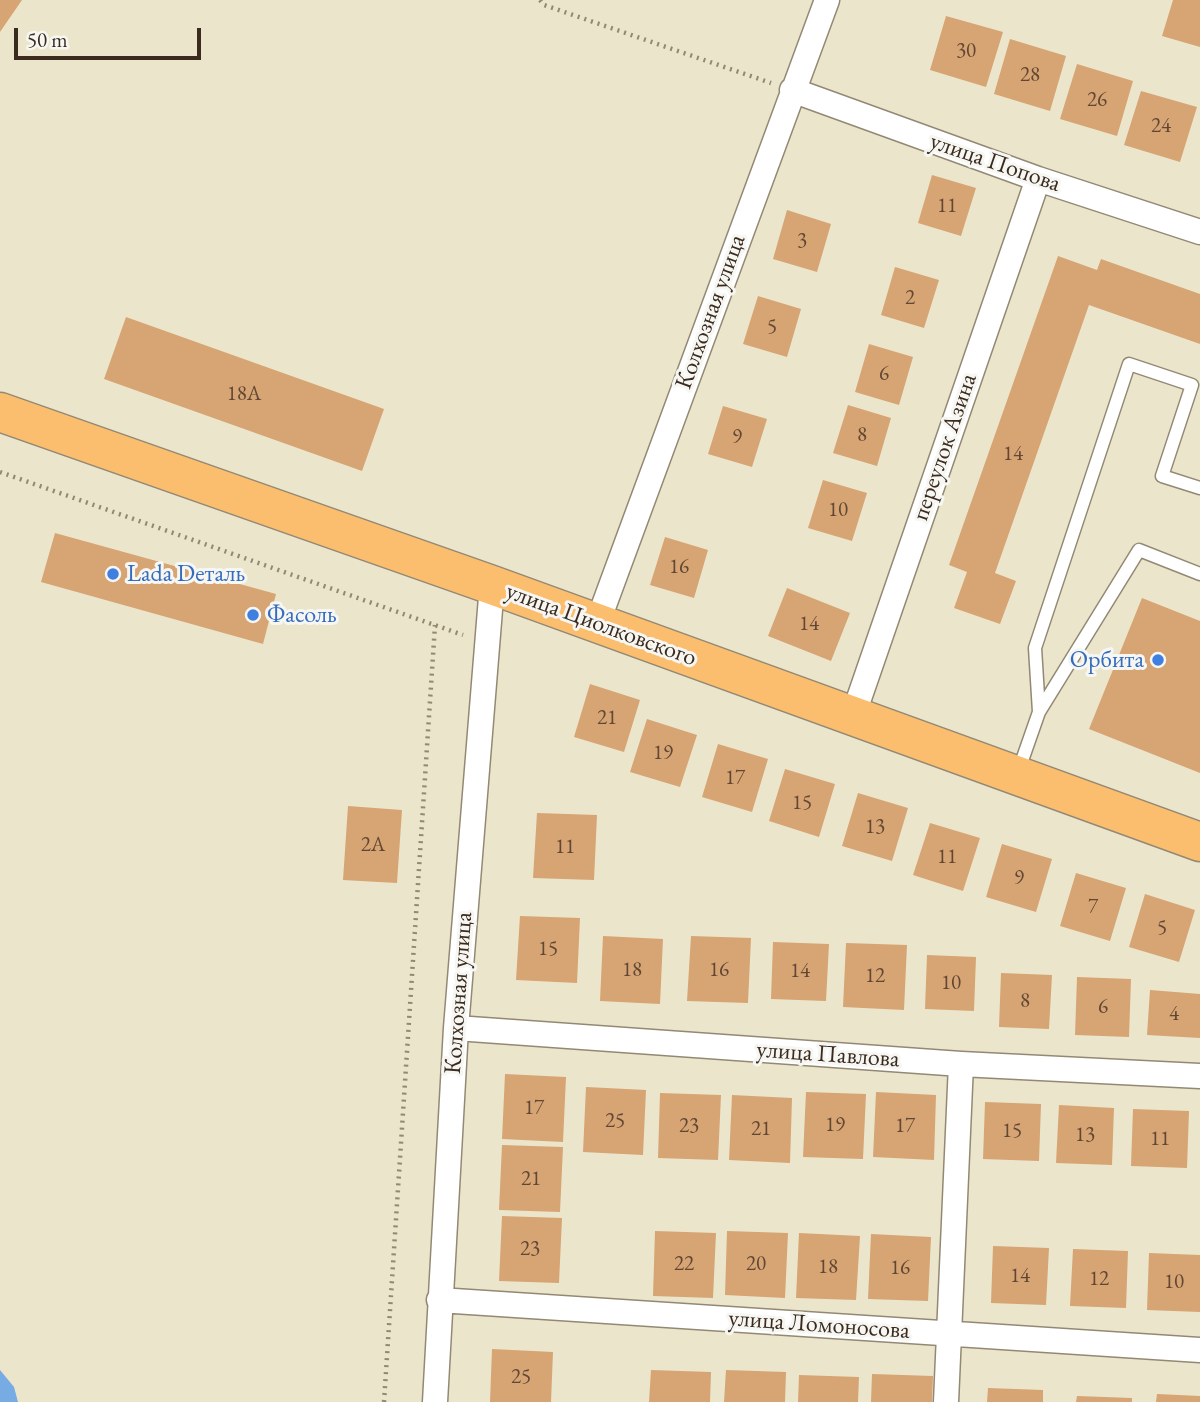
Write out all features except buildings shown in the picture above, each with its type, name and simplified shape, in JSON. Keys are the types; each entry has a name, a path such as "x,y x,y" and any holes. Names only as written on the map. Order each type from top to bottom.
{"main road":[{"name":"улица Циолковского","path":"0,412 492,585 1200,842"}],"street":[{"name":"Колхозная улица","path":"597,624 827,0"},
{"name":"улица Попова","path":"792,90 1038,178 1200,232"},
{"name":"переулок Азина","path":"853,716 1038,178"},
{"name":"Колхозная улица","path":"435,1402 456,1028 492,585"},
{"name":"улица Павлова","path":"456,1028 961,1064 1200,1076"},
{"path":"947,1402 961,1064"},
{"name":"улица Ломоносова","path":"439,1300 1200,1350"}],"lane":[{"path":"1039,712 1035,648 1129,364 1192,385 1162,475 1200,488"},
{"path":"1017,776 1039,712 1139,550 1200,574"}],"path":[{"path":"540,0 544,5 792,90"},
{"path":"0,472 487,643"},
{"path":"384,1402 435,625"}],"water":[{"path":"0,1370 14,1387 18,1402 0,1402"}],"place":[{"name":"Lada Dеталь","path":"113,574"},
{"name":"Фасоль","path":"253,615"},
{"name":"Орбита","path":"1158,660"}]}
